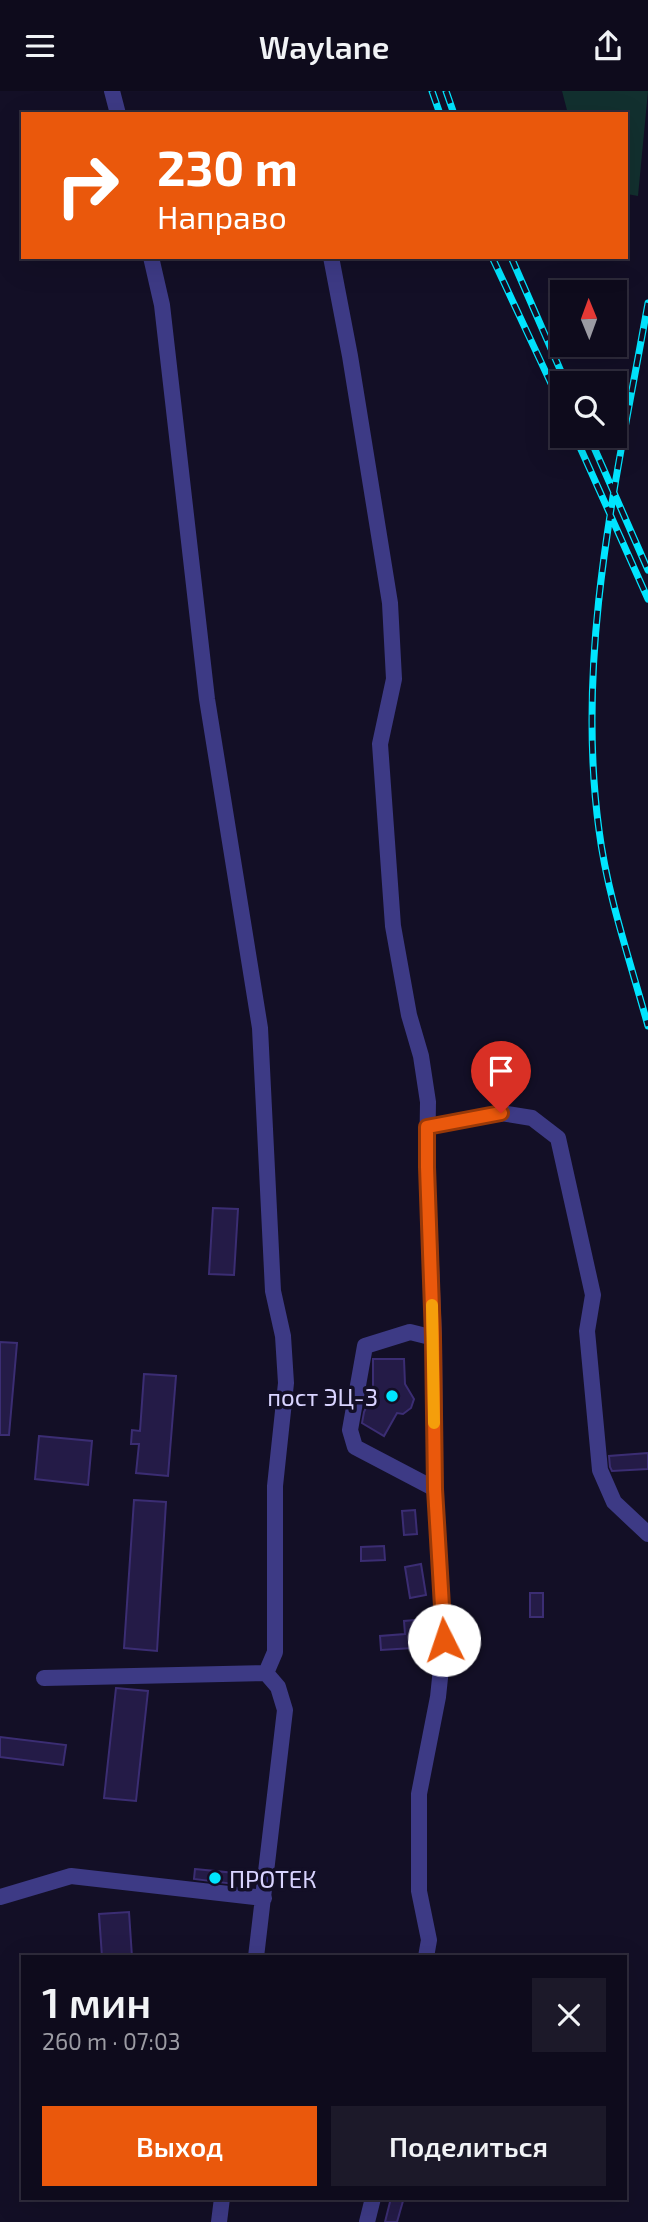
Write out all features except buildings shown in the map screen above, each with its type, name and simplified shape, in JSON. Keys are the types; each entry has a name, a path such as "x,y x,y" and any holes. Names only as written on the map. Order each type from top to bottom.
{"street":[{"path":"112,91 117,112"},
{"path":"151,259 162,305 207,699 260,1028 273,1291 283,1336 286,1384 275,1486 275,1652 266,1673"},
{"path":"331,259 351,356 390,603 394,679 380,744 393,926 409,1015 421,1056 428,1102 427,1167 435,1489 444,1640 438,1697 419,1794 419,1891 429,1940 426,1955"},
{"path":"427,1127 501,1113 532,1118 558,1138 593,1295 587,1331 600,1470 614,1502 648,1534"},
{"path":"433,1338 410,1332 365,1346 350,1430 355,1447 435,1489"},
{"path":"44,1678 266,1673"},
{"path":"256,1955 285,1710 278,1687 266,1673"},
{"path":"0,1897 71,1875 264,1899"},
{"path":"219,2222 222,2200"},
{"path":"367,2222 372,2200"}],"green space":[{"path":"562,91 648,91 638,196 628,194 628,112 567,112"}],"railway":[{"path":"432,91 439,112"},
{"path":"446,91 453,112"},
{"path":"493,259 550,381"},
{"path":"512,259 561,371"},
{"path":"648,303 603,565 592,697 593,764 603,854 648,1026"},
{"path":"580,448 648,599"},
{"path":"594,448 648,570"}],"slow traffic":[{"path":"432,1305 434,1423"}],"place":[{"name":"пост ЭЦ-3","path":"392,1396"},
{"name":"ПРОТЕК","path":"215,1878"}],"route":[{"path":"444,1640 435,1489 427,1127 501,1113"}]}
